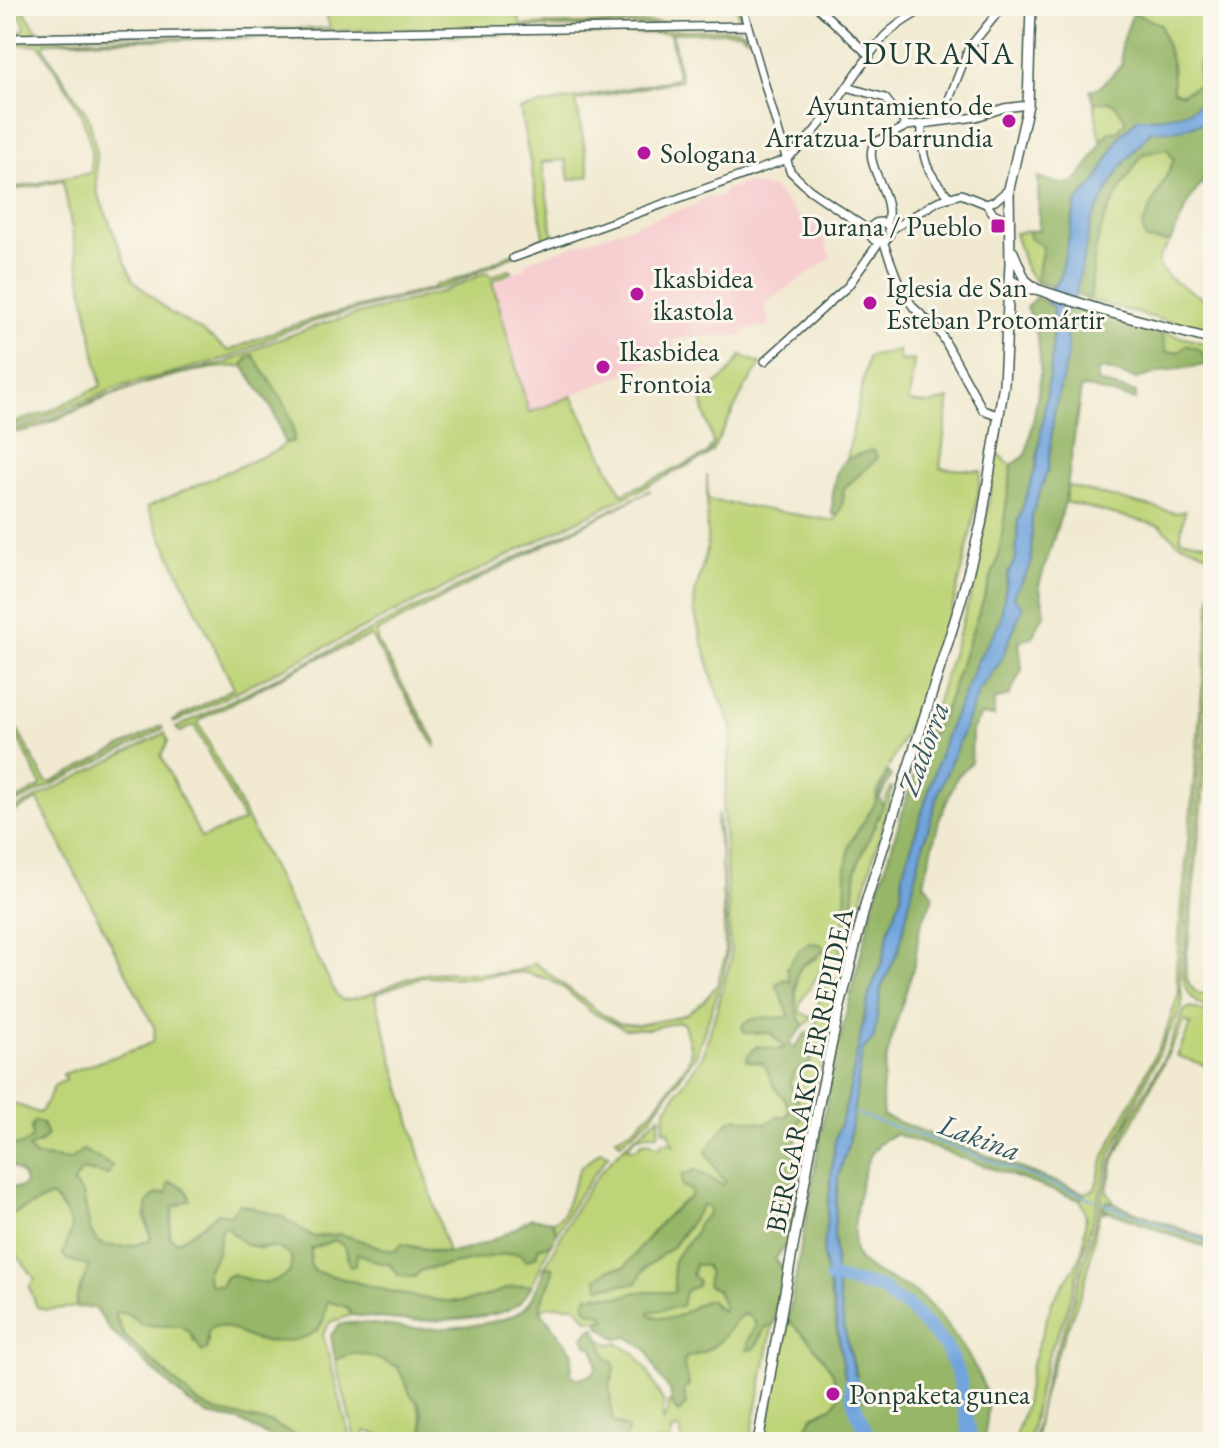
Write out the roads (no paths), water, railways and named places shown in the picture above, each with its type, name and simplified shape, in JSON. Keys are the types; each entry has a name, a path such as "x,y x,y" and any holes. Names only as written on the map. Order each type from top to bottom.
{"street":[{"path":"742,6 790,171 810,190 870,231 872,238 882,241"},
{"path":"816,6 870,56"},
{"path":"513,258 785,160 813,135 885,36 910,16 930,6"},
{"path":"937,122 969,48 1003,6"},
{"name":"BERGARAKO ERREPIDEA","path":"758,1442 836,1023 866,902 972,566 1004,384 1010,280 1009,189 1028,105 1031,6"},
{"path":"6,38 748,26"},
{"path":"847,87 885,98 907,126"},
{"path":"765,361 848,286 882,241 889,216 884,190 869,156 876,142 907,126 976,117 1004,108 1028,105"},
{"path":"922,125 921,147 925,163 934,181 949,196"},
{"path":"986,204 995,201 1009,189"},
{"path":"887,228 949,196 961,194 986,204 993,213 1009,221"},
{"path":"870,231 877,222 887,228"},
{"path":"882,241 901,289 914,308 940,332 983,410 997,415"},
{"path":"1010,246 1024,284"},
{"path":"1010,280 1101,310 1213,340"},
{"path":"1008,303 1013,293 1024,284"}],"water":[{"path":"1213,80 1213,120 1179,130 1151,131 1120,168 1091,221 1073,307 1064,312 1068,355 1054,412 1048,469 1032,514 1031,565 1013,596 1023,607 1000,662 979,691 938,794 899,949 881,988 874,1037 862,1051 849,1142 838,1178 834,1230 836,1277 844,1328 861,1400 849,1402 823,1255 835,1141 847,1103 869,994 882,963 889,929 901,898 903,874 946,736 977,662 1000,622 1008,574 1016,558 1018,521 1036,467 1052,357 1053,306 1047,304 1051,289 1060,279 1076,203 1097,180 1119,137 1138,118 1171,116 1195,108 1205,98"}],"waterway":[{"name":"Lakina","path":"854,1113 1094,1200"},
{"name":"Lakina","path":"1102,1203 1213,1244"},
{"path":"831,1278 882,1288 894,1300 908,1306 946,1347 959,1376 971,1442"},
{"name":"Zadorra","path":"851,1382 854,1403 870,1442"}],"place":[{"name":"Ayuntamiento de Arratzua-Ubarrundia","path":"1009,121"},
{"name":"Sologana","path":"644,153"},
{"name":"Durana / Pueblo","path":"998,226"},
{"name":"Ikasbidea ikastola","path":"637,294"},
{"name":"Iglesia de San Esteban Protomártir","path":"870,303"},
{"name":"Ikasbidea Frontoia","path":"603,367"},
{"name":"Ponpaketa gunea","path":"833,1394"}],"district":[{"name":"DURANA","path":"939,53"}]}
